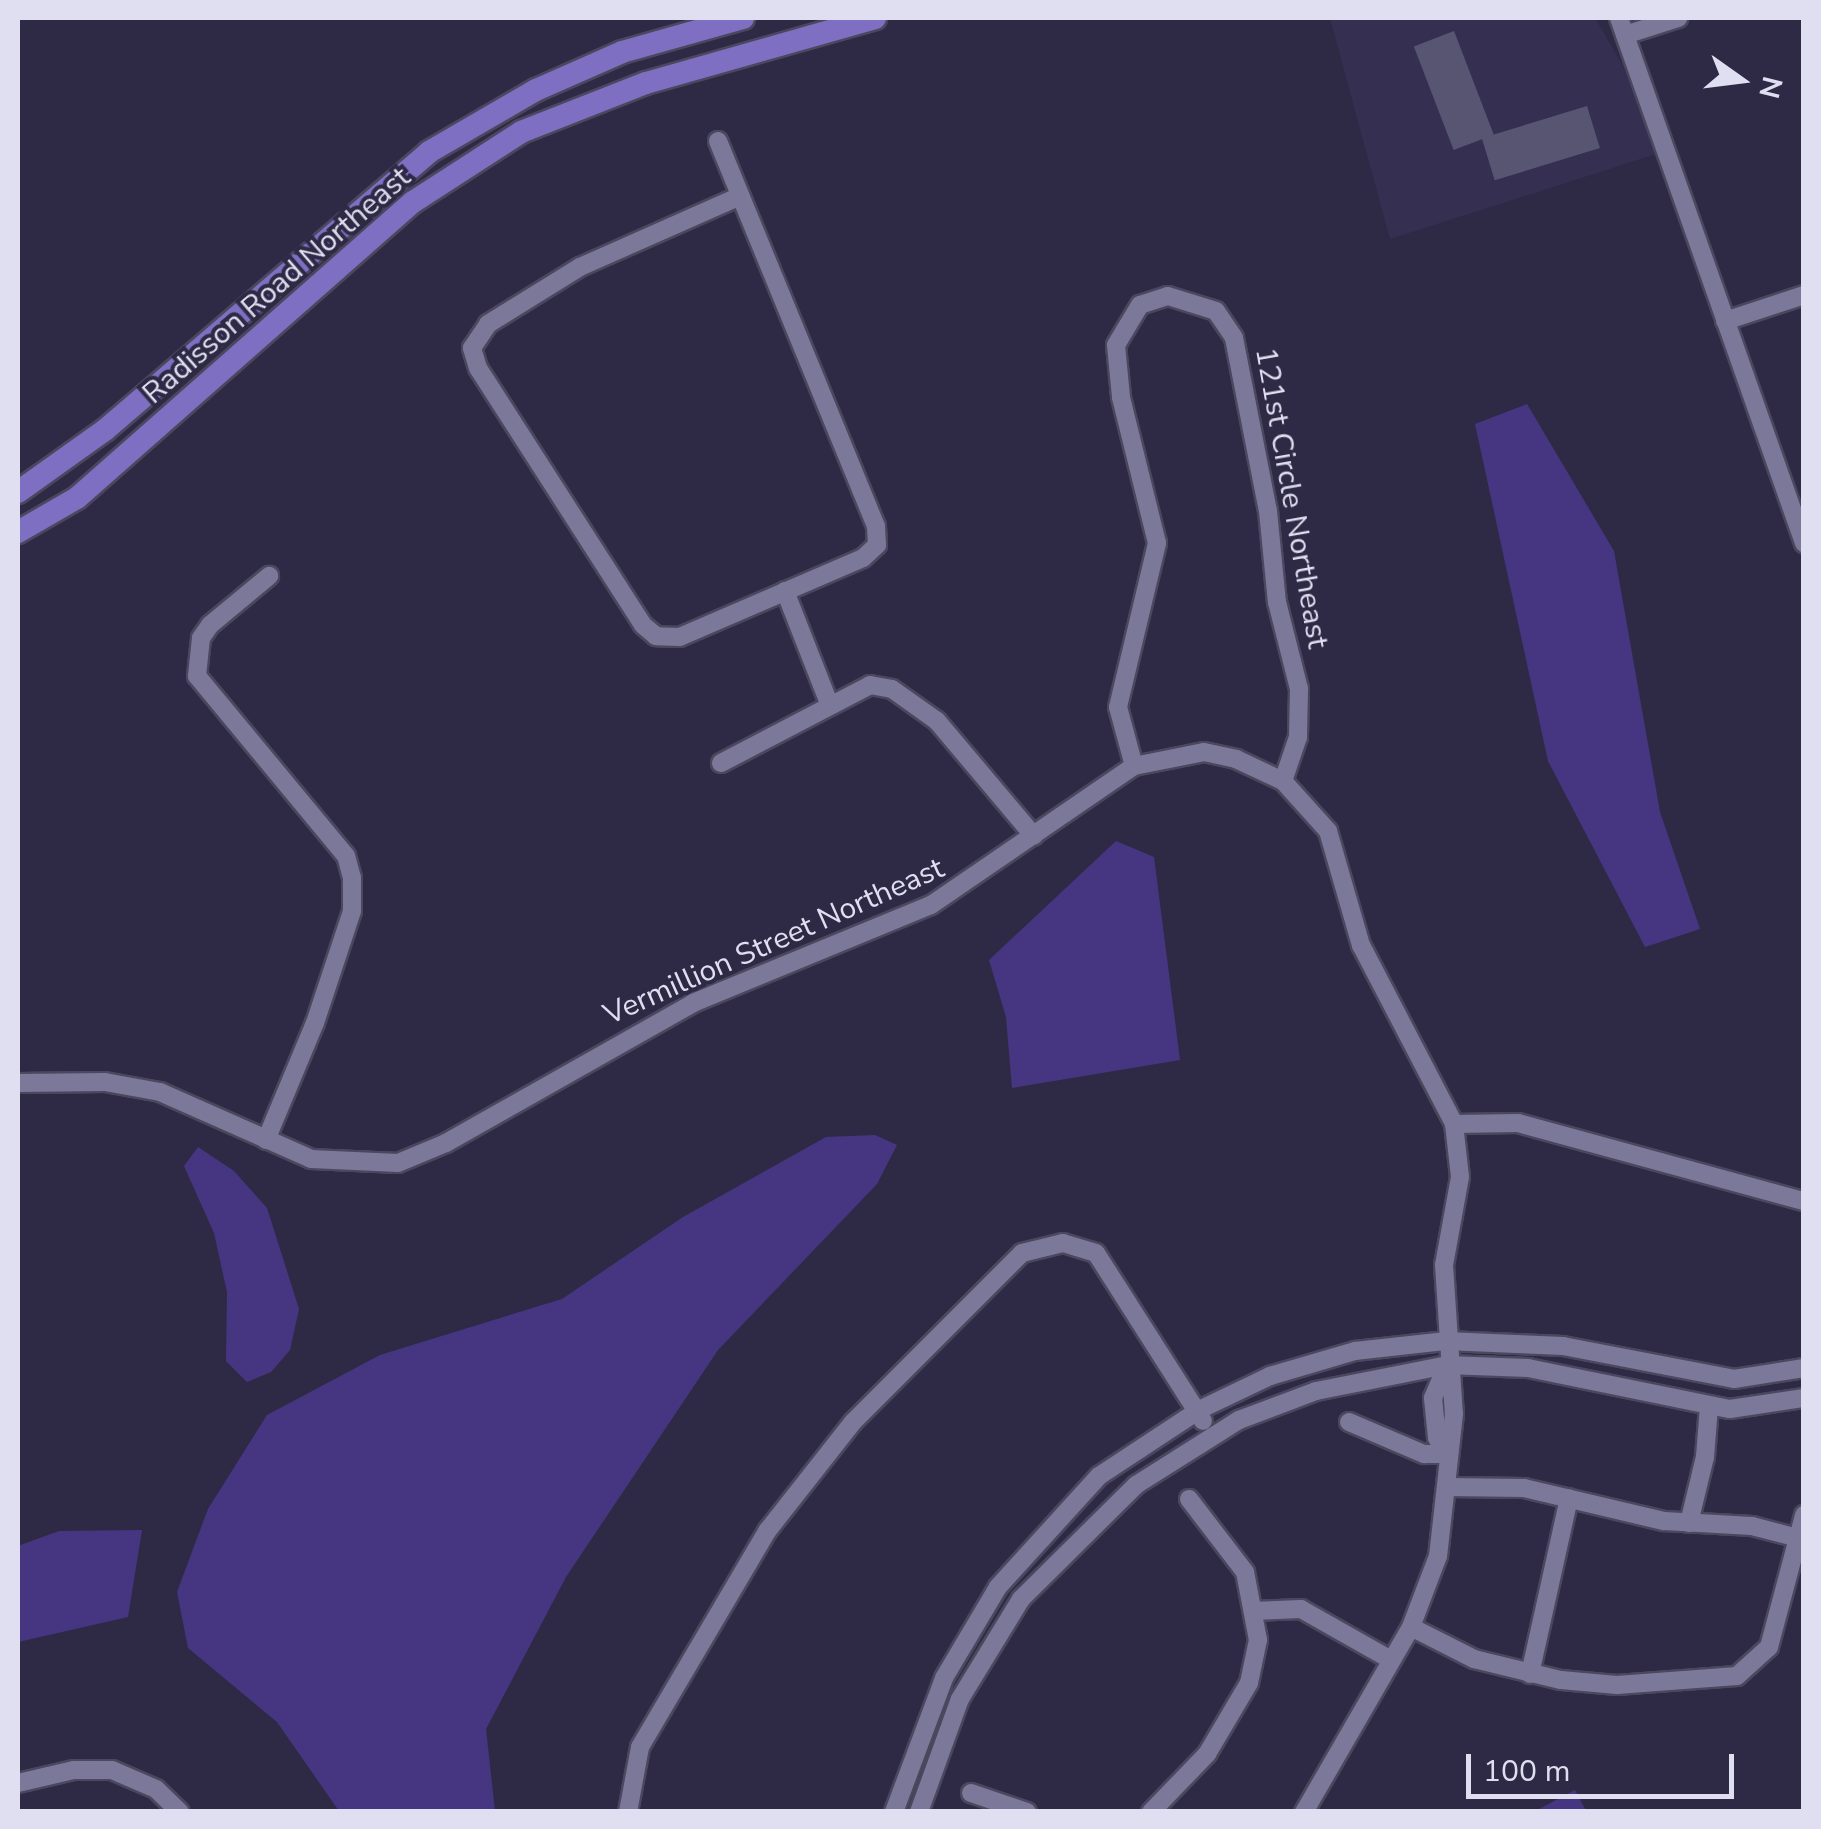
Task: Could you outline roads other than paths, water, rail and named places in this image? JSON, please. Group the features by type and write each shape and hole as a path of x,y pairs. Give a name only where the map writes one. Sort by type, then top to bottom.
{"main road":[{"name":"Radisson Road Northeast","path":"18,492 105,430 429,152 536,90 622,52 743,18"},
{"name":"Radisson Road Northeast","path":"18,532 77,498 413,202 521,132 646,83 876,18"}],"street":[{"path":"1678,18 1622,26 1804,543"},
{"path":"718,141 876,526 877,546 863,558 680,637 656,636 642,625 478,368 472,348 488,324 580,266 740,196"},
{"path":"1726,321 1804,295"},
{"name":"121st Circle Northeast","path":"1134,766 1118,707 1156,542 1121,396 1116,345 1140,305 1168,296 1216,311 1234,338 1268,511 1276,602 1299,689 1298,737 1284,782"},
{"path":"266,1140 316,1023 352,911 352,878 346,856 197,676 201,638 210,625 269,576"},
{"path":"785,592 830,706"},
{"path":"721,763 870,685 892,688 945,729 1034,836"},
{"name":"Vermillion Street Northeast","path":"18,1083 105,1082 160,1092 266,1140 336,1164 398,1163 693,1003 932,905 1134,766 1204,752 1236,758 1284,782 1328,831 1361,945 1454,1124 1459,1191 1444,1265 1447,1364 1433,1398 1436,1438 1448,1454 1448,1487 1438,1556 1411,1627 1304,1812"},
{"path":"1454,1124 1486,1118 1518,1123 1804,1201"},
{"path":"628,1812 640,1747 768,1530 852,1422 1013,1259 1063,1243 1096,1253 1199,1410 1209,1435"},
{"path":"894,1812 944,1678 1008,1574 1099,1476 1199,1410 1270,1376 1356,1351 1446,1341 1563,1346 1734,1379 1804,1368"},
{"path":"920,1812 960,1698 1021,1599 1100,1515 1209,1435 1316,1391 1447,1364 1543,1370 1709,1406 1751,1409 1804,1398"},
{"path":"1688,1523 1705,1457 1709,1406"},
{"path":"1349,1422 1424,1454 1448,1454"},
{"path":"1448,1487 1524,1488 1688,1523 1752,1526 1798,1538"},
{"path":"1530,1674 1568,1498"},
{"path":"1162,1808 1196,1771 1249,1682 1258,1640 1246,1572 1190,1500"},
{"path":"1411,1627 1449,1649 1530,1674 1617,1685 1720,1681 1750,1670 1769,1647 1804,1515"},
{"path":"1252,1611 1302,1609 1391,1660"},
{"path":"18,1782 74,1770 112,1770 156,1789 180,1812"},
{"path":"972,1793 1027,1812"}]}
